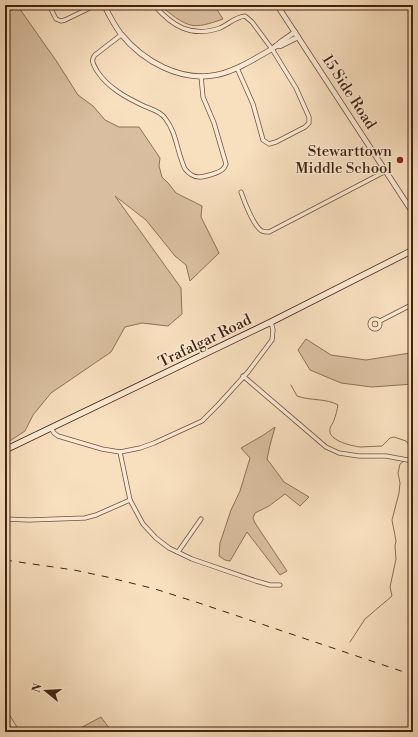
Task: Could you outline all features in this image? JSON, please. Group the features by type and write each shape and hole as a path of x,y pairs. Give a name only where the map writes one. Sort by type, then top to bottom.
{"main road":[{"name":"Trafalgar Road","path":"5,450 208,353 413,250"}],"street":[{"path":"49,5 56,19 61,21 96,5"},
{"path":"104,5 121,34 139,53 160,66 181,73 201,76 216,74 236,68 272,49 282,40 295,32"},
{"path":"154,5 171,22 180,28 190,31 205,32 220,28 240,17 245,16 252,22 272,49 296,88 309,117 309,122 305,127 269,144 264,140 253,104 236,68"},
{"name":"15 Side Road","path":"278,5 413,213"},
{"path":"121,34 95,55 92,60 93,65 102,78 118,92 163,115 167,120 174,136 186,170 189,174 199,177 219,172 224,169 226,164 214,123 203,97 201,76"},
{"path":"276,46 280,46 298,37"},
{"path":"241,192 246,206 258,228 263,232 269,232 386,171"},
{"path":"380,321 413,304"},
{"path":"51,428 58,436 102,449 120,452 147,446 202,421 249,370 272,340 273,330 271,322"},
{"path":"243,376 326,447 338,453 359,456 386,456 413,461"},
{"path":"120,452 130,500 143,524 156,538 169,548 192,559 256,581 270,585 280,585"},
{"path":"5,519 29,520 85,518 130,500"},
{"path":"178,552 201,518"},
{"path":"5,713 17,732"}],"shaded area":[{"path":"5,5 17,5 78,95 93,106 105,120 119,127 139,127 160,158 159,166 162,177 176,193 202,206 201,217 219,253 190,281 186,265 175,256 146,220 115,196 181,288 182,314 168,326 142,323 125,327 111,352 51,393 33,415 25,431 5,444"},
{"path":"162,5 214,5 223,19 204,25 191,25 179,20 163,8"},
{"path":"306,339 331,355 366,360 410,353 413,356 413,384 372,387 341,383 310,370 298,350"},
{"path":"275,427 267,459 284,482 309,497 300,506 285,494 269,506 255,513 253,518 287,571 280,575 247,532 230,561 219,556 220,543 231,510 240,491 250,458 241,448"},
{"path":"101,717 112,732 73,732"}],"waterway":[{"path":"291,385 297,396 307,399 328,401 338,405 330,430 331,435 334,438 347,444 360,447 382,446 390,438 394,437 406,441 413,450"},
{"path":"409,459 413,458"},
{"path":"350,642 365,619 392,596 390,587 396,559 396,541 392,520 399,493 400,483 398,473 400,464 404,461"}],"railway":[{"path":"5,560 74,570 155,589 413,675"}],"place":[{"name":"Stewarttown Middle School","path":"400,160"}]}
